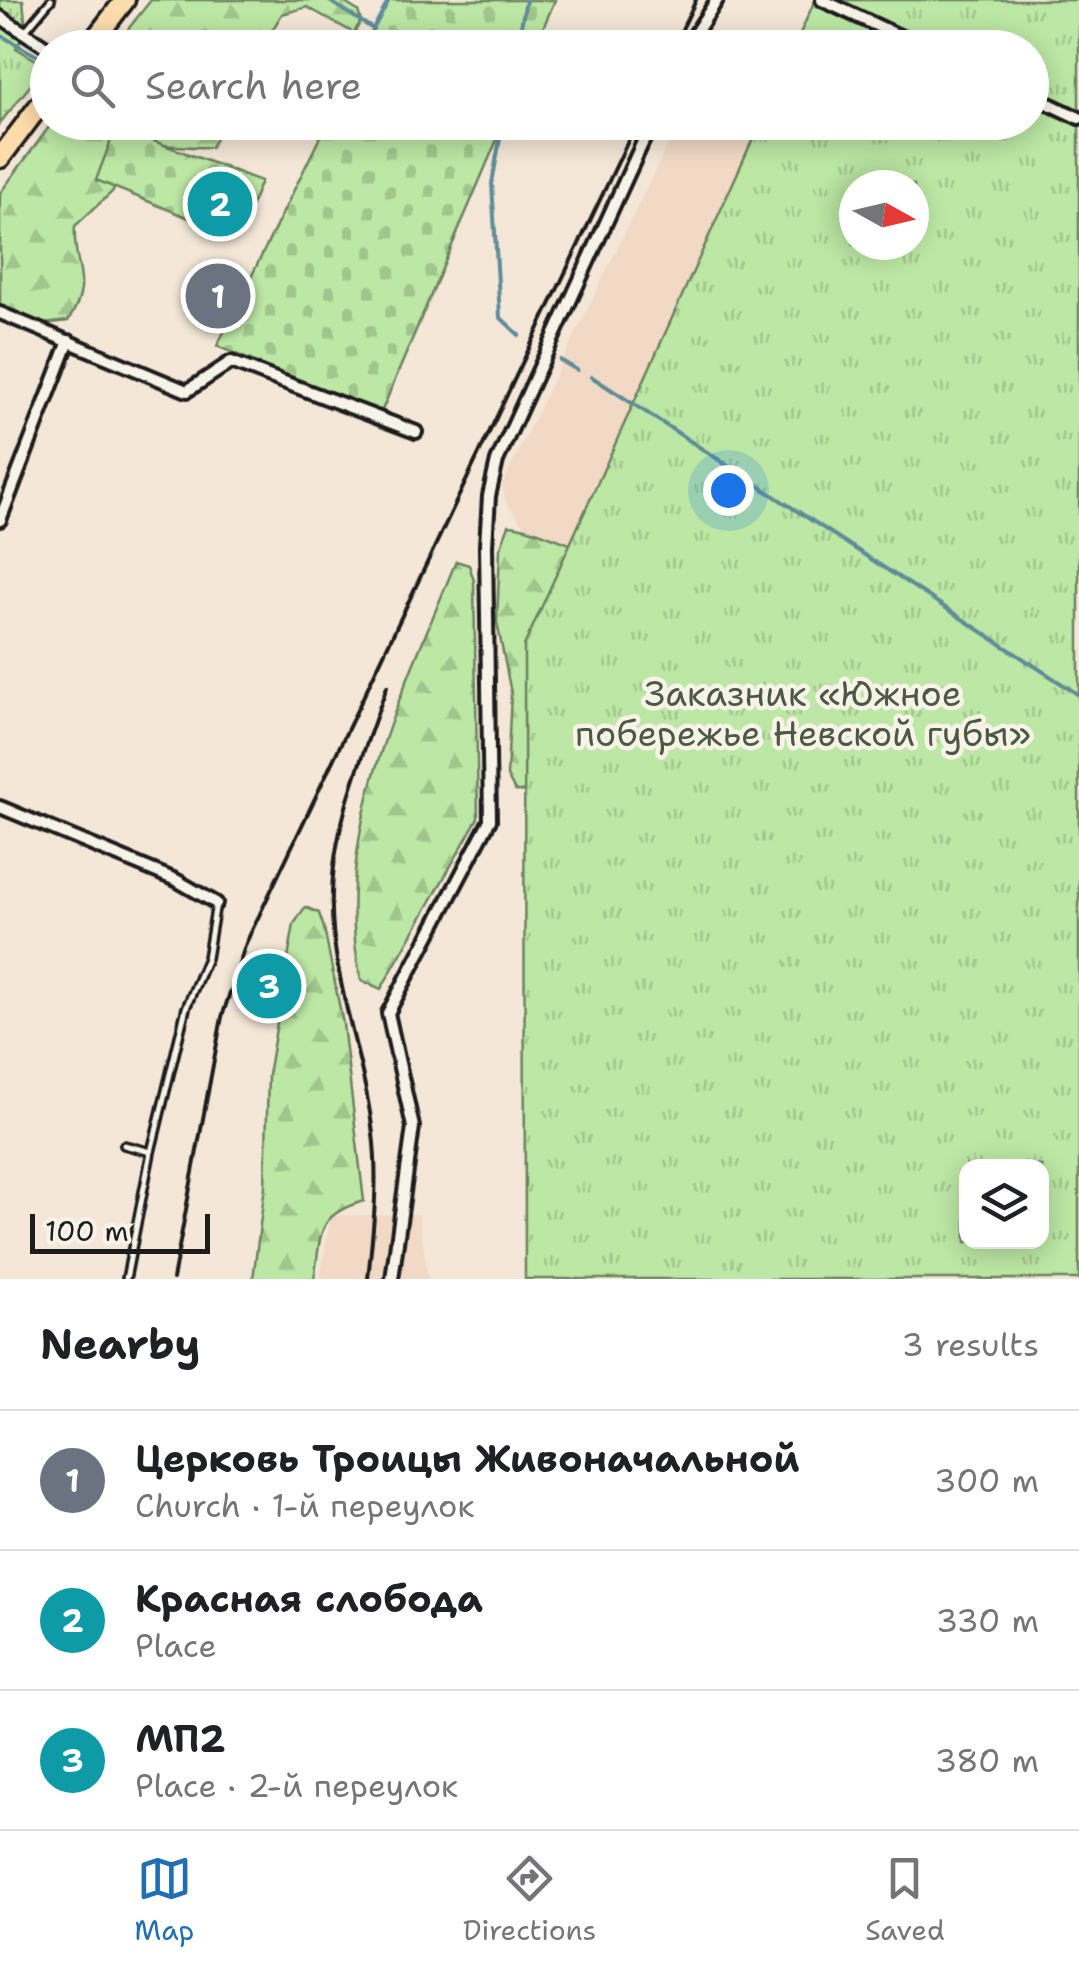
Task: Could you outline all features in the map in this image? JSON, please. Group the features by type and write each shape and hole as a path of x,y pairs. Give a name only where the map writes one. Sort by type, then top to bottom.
{"main road":[{"path":"102,30 125,0"},
{"path":"0,158 30,118"}],"street":[{"path":"698,30 717,0"},
{"path":"822,0 886,30"},
{"path":"0,17 30,33"},
{"path":"1049,104 1079,118"},
{"path":"392,1279 413,1128 388,1013 490,820 485,612 489,496 497,461 644,140"},
{"path":"0,313 187,391 230,362 416,432"},
{"path":"0,520 69,341"},
{"path":"0,808 176,880 216,903"}],"lane":[{"path":"26,30 51,0"},
{"path":"126,1279 151,1152 186,1008 207,958 216,903"},
{"path":"124,1145 151,1152"}],"shaded area":[{"path":"670,140 786,140 600,555 552,541 524,526 506,502 502,485"},
{"path":"419,1214 428,1279 320,1279 331,1216"}],"green space":[{"path":"0,0 23,0 26,30 16,48 30,56 30,86 0,123"},
{"path":"151,0 340,0 358,11 361,21 356,30 349,30 307,7 282,14 272,30 127,30"},
{"path":"388,0 555,0 542,30 373,30"},
{"name":"Заказник «Южное побережье Невской губы»","path":"815,0 1079,0 1079,1279 525,1279 524,646 752,140 1049,140 1049,30 802,30"},
{"path":"39,140 215,140 211,147 137,149 112,192 75,226 81,284 68,321 44,324 0,306 0,193"},
{"path":"111,140 151,140 261,181 238,238 96,180"},
{"path":"319,140 497,140 380,415 217,346"},
{"path":"509,525 600,555 570,794 515,791 507,776 511,693 497,622 500,549"},
{"path":"456,561 469,565 474,581 478,818 381,989 361,980 354,926 355,872 363,819 394,713"},
{"path":"305,907 319,913 324,928 343,1024 364,1201 348,1206 329,1220 320,1238 314,1279 253,1279 265,1186 268,1075 294,924"}],"waterway":[{"path":"328,0 373,29 389,0"},
{"path":"520,30 526,0"},
{"path":"0,35 30,52"},
{"path":"500,140 492,183 500,317 519,335"},
{"path":"560,360 577,370"},
{"path":"592,377 1079,695"}],"railway":[{"path":"682,30 696,0"},
{"path":"173,1279 222,1017 246,943 628,140"},
{"path":"368,1279 375,1152 369,1104 336,954 332,893 344,814 387,686"}],"place":[{"name":"Красная слобода","path":"220,204"},
{"name":"Церковь Троицы Живоначальной","path":"218,296"},
{"name":"МП2","path":"269,986"}]}
